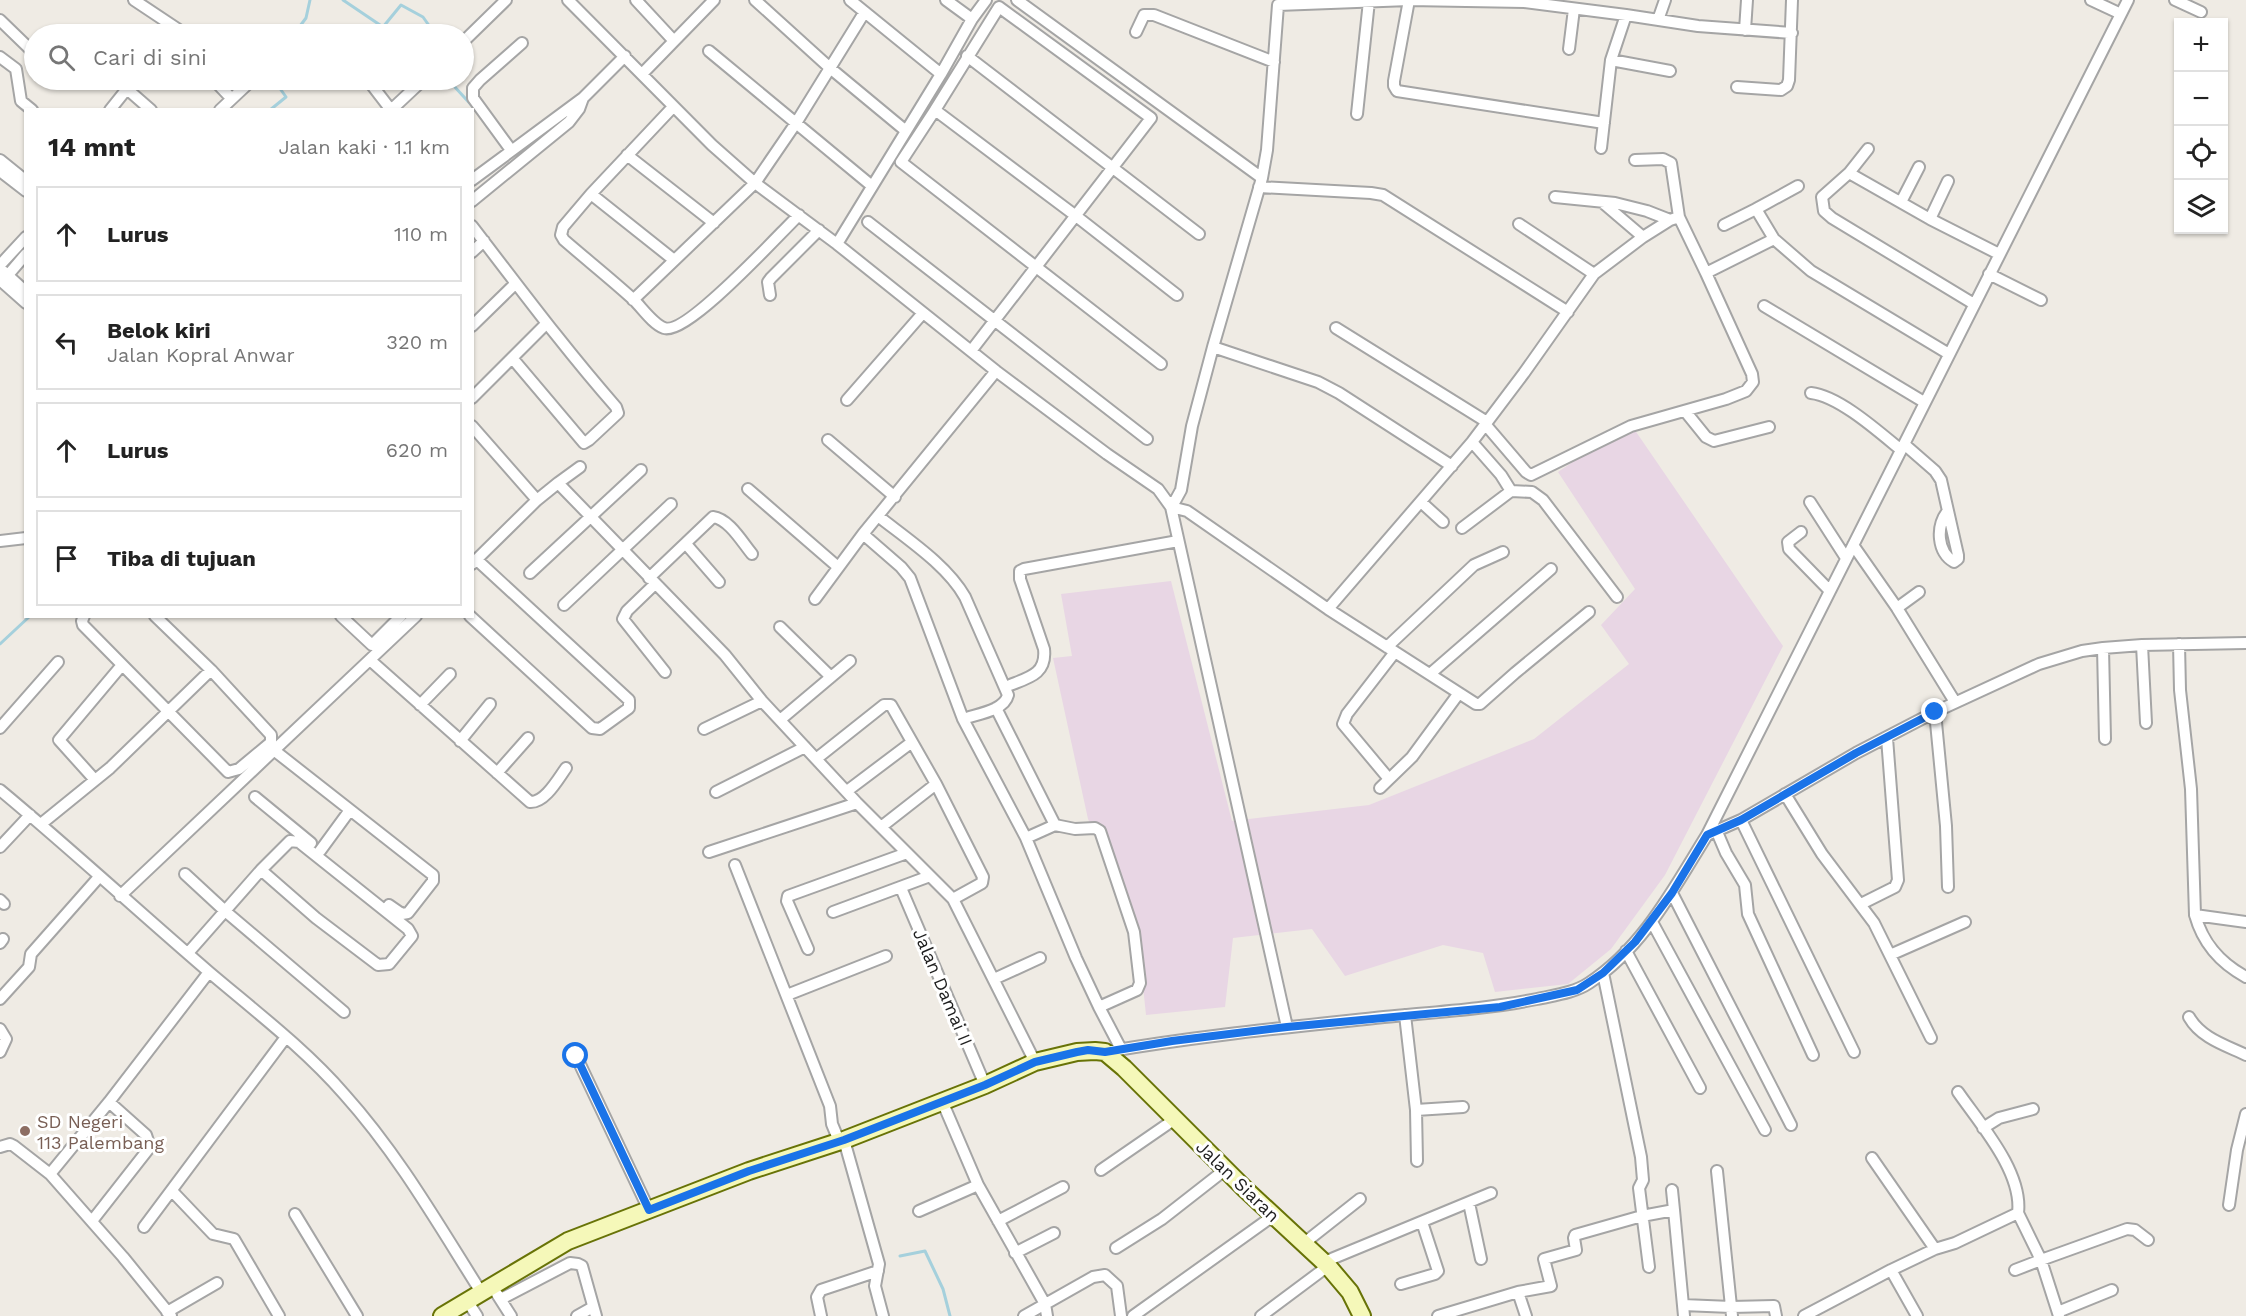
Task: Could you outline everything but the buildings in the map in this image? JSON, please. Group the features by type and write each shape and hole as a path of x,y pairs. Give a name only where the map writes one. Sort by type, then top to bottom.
{"street":[{"path":"134,0 168,23"},
{"path":"474,31 506,0"},
{"path":"636,0 674,41"},
{"path":"642,74 714,0"},
{"path":"754,0 830,68 906,131"},
{"path":"850,0 941,74"},
{"path":"946,0 972,19"},
{"path":"837,244 972,19 986,0"},
{"path":"1017,0 1261,183 1383,195 1568,312"},
{"path":"1409,0 1394,81 1397,91 1604,123"},
{"path":"1658,20 1665,0"},
{"path":"1745,30 1747,0"},
{"path":"1737,87 1781,90 1785,88 1789,80 1792,0"},
{"path":"2091,0 2121,15"},
{"path":"477,1316 485,1295 568,1241 749,1171 841,1141 985,1085 1035,1062 1088,1050 1113,1051 1287,1027 1500,1007 1577,990 1603,973 1652,922 1712,834 1846,558 2128,0"},
{"path":"2175,0 2201,12"},
{"path":"572,1 673,107 755,183 837,244 996,371 1158,489 1169,505 1178,541 1287,1027"},
{"path":"1357,114 1369,1"},
{"path":"1169,505 1175,501 1181,489 1192,426 1261,183 1267,150 1278,2 1525,1 1698,26 1792,33"},
{"path":"971,351 1037,266 1077,216 1151,118 999,7 901,163 1037,266 1161,364"},
{"path":"1569,49 1574,9"},
{"path":"633,300 755,183 796,123 864,13"},
{"path":"1136,32 1144,15 1154,15 1274,62"},
{"path":"1601,148 1611,60 1626,15"},
{"path":"0,20 24,43"},
{"path":"474,87 522,44"},
{"path":"709,51 872,186"},
{"path":"968,56 1200,234"},
{"path":"0,57 16,69 21,101 30,108"},
{"path":"474,178 583,98 625,57"},
{"path":"1611,60 1670,71"},
{"path":"113,108 126,90"},
{"path":"128,90 149,108"},
{"path":"223,90 231,98"},
{"path":"222,108 240,90"},
{"path":"376,90 390,108"},
{"path":"392,108 412,90"},
{"path":"473,90 473,98 525,159"},
{"path":"474,199 569,122 579,109 583,98"},
{"path":"673,107 563,227 562,238 660,326 670,329 679,327 707,306 799,215"},
{"path":"935,110 1077,216 1177,295"},
{"path":"1868,149 1849,173 1822,197 1824,211 1974,304"},
{"path":"627,155 714,223"},
{"path":"1336,328 1486,423 1526,472 1531,475 1631,426 1726,399 1746,391 1753,382 1752,374 1706,273 1674,219 1671,163 1663,159 1635,160"},
{"path":"0,160 24,179"},
{"path":"1901,202 1919,167"},
{"path":"0,171 24,189"},
{"path":"1849,173 1930,219 1999,254"},
{"path":"1930,219 1948,181"},
{"path":"1724,225 1798,186"},
{"path":"591,194 674,260"},
{"path":"1555,197 1616,203 1674,219"},
{"path":"1601,202 1643,237"},
{"path":"1756,208 1774,239 1811,271 1949,354"},
{"path":"1328,609 1472,442 1594,274 1643,237 1674,219"},
{"path":"868,222 1147,439"},
{"path":"1520,224 1594,274"},
{"path":"474,228 546,324 616,407 618,413 584,443 513,359"},
{"path":"770,295 768,282 771,278 819,230"},
{"path":"1706,273 1774,239"},
{"path":"2,274 24,240"},
{"path":"474,250 484,241"},
{"path":"2,274 24,256"},
{"path":"2,274 24,290"},
{"path":"2,274 24,301"},
{"path":"1989,274 2041,300"},
{"path":"474,324 515,284"},
{"path":"1764,306 1924,402"},
{"path":"847,400 923,313"},
{"path":"474,396 546,324"},
{"path":"1213,347 1318,382 1339,393 1452,466"},
{"path":"814,599 863,534 996,371"},
{"path":"1811,393 1823,394 1870,424 1935,471 1941,480 1947,512"},
{"path":"1685,411 1706,437 1714,441 1754,433 1769,427"},
{"path":"474,428 537,500"},
{"path":"828,440 895,497"},
{"path":"1472,442 1501,475 1511,492"},
{"path":"472,618 592,729 600,729 629,708 629,700 475,562 537,500 580,467"},
{"path":"530,573 641,471"},
{"path":"558,483 725,655 762,701 847,790 856,803 953,899 1035,1062"},
{"path":"748,489 838,567"},
{"path":"1462,528 1511,492 1532,492 1543,500 1617,597"},
{"path":"1421,502 1443,522"},
{"path":"1810,502 1846,558"},
{"path":"564,605 671,504"},
{"path":"1169,505 1187,511 1328,609 1476,704 1480,704 1589,612"},
{"path":"878,516 923,551 958,585 1008,694 1007,699 996,708 963,719"},
{"path":"665,672 623,619 627,611 652,581 713,517 727,525 752,554"},
{"path":"1801,532 1788,542 1789,549 1830,591"},
{"path":"863,534 901,567 910,578 963,719 1026,838 1099,1007 1113,1051"},
{"path":"0,541 24,538"},
{"path":"1005,687 1035,675 1041,670 1045,660 1044,649 1020,579 1020,571 1178,541"},
{"path":"686,544 718,582"},
{"path":"1853,545 1897,608 1955,702"},
{"path":"1389,779 1343,724 1347,714 1391,650 1474,565 1503,552"},
{"path":"1430,674 1551,569"},
{"path":"1897,608 1919,592"},
{"path":"83,618 82,625 170,711 228,772 239,769 271,742 271,735 211,670 157,618"},
{"path":"343,618 372,645 399,618"},
{"path":"120,896 414,618"},
{"path":"780,627 831,677"},
{"path":"1712,834 1741,820 1856,753 1955,702 2039,664 2082,651 2103,648 2246,643"},
{"path":"2179,644 2180,690 2191,789 2195,915 2200,932 2214,953 2232,969 2246,977"},
{"path":"2142,645 2146,723"},
{"path":"2103,648 2104,738"},
{"path":"369,660 530,802 542,799 566,768"},
{"path":"780,720 850,661"},
{"path":"0,729 58,662"},
{"path":"95,780 60,740 122,665"},
{"path":"41,824 95,780 211,670"},
{"path":"420,705 450,674"},
{"path":"1380,788 1412,757 1459,693"},
{"path":"704,729 762,701"},
{"path":"460,741 490,704"},
{"path":"816,759 886,704 891,705 936,784 983,880 953,899"},
{"path":"996,708 1055,825"},
{"path":"1935,712 1946,826 1948,887"},
{"path":"497,773 528,738"},
{"path":"1861,904 1895,887 1898,880 1887,738"},
{"path":"847,790 912,742"},
{"path":"716,792 805,747"},
{"path":"255,797 402,914 408,913 433,881 433,875 275,751"},
{"path":"881,827 936,784"},
{"path":"0,790 285,1037 344,1093 399,1162 485,1295 511,1316"},
{"path":"1785,794 1822,854 1874,923 1931,1038"},
{"path":"709,852 856,803"},
{"path":"321,851 350,810"},
{"path":"0,847 30,815"},
{"path":"1741,820 1854,1052"},
{"path":"1026,838 1055,825 1075,829 1095,828 1100,831 1134,932 1139,987 1099,1007"},
{"path":"1712,834 1745,885 1748,914 1814,1055"},
{"path":"188,953 261,870 290,841 299,842 408,929 412,936 388,964 378,965 316,918 261,870"},
{"path":"808,950 787,901 788,896 907,853"},
{"path":"735,865 830,1106 832,1124 841,1141 879,1264 875,1286 883,1316"},
{"path":"185,874 344,1012"},
{"path":"833,912 930,876"},
{"path":"0,999 29,967 31,954 99,877"},
{"name":"Jalan Damai II","path":"901,888 985,1085"},
{"path":"1672,893 1791,1125"},
{"path":"2195,915 2246,922"},
{"path":"1652,922 1765,1130"},
{"path":"1890,955 1965,922"},
{"path":"1626,951 1700,1088"},
{"path":"787,995 886,956"},
{"path":"994,979 1040,958"},
{"path":"50,1174 109,1102 209,972"},
{"path":"1603,973 1641,1157 1643,1180 1639,1188 1649,1267"},
{"path":"1405,1015 1416,1110 1417,1161"},
{"path":"2189,1017 2195,1028 2206,1036 2246,1056"},
{"path":"0,1029 6,1039 0,1052"},
{"path":"144,1227 285,1037"},
{"name":"Jalan Siaran","path":"1113,1051 1175,1119 1273,1216 1326,1264 1350,1292 1362,1316"},
{"path":"576,1056 649,1210"},
{"path":"1958,1092 1993,1141 2018,1191 2018,1213 2041,1260 2059,1314 2112,1290"},
{"path":"942,1101 978,1185 1046,1310"},
{"path":"92,1221 150,1147 146,1135 109,1102"},
{"path":"1416,1110 1463,1107"},
{"path":"1983,1128 1999,1118 2033,1109"},
{"path":"2229,1205 2237,1150 2246,1114"},
{"path":"1101,1170 1175,1119"},
{"path":"0,1147 14,1146 50,1174 169,1314 218,1283"},
{"path":"1872,1158 1935,1249"},
{"path":"1116,1248 1162,1219 1226,1169"},
{"path":"1717,1171 1732,1312"},
{"path":"919,1211 978,1185"},
{"path":"998,1221 1063,1187"},
{"path":"1672,1190 1684,1310 1732,1312 1774,1306 1776,1316"},
{"path":"172,1191 213,1233 234,1239 279,1316"},
{"path":"1261,1316 1326,1264 1491,1193"},
{"path":"1303,1244 1360,1199"},
{"path":"1468,1203 1481,1259"},
{"path":"1438,1316 1518,1292 1551,1287 1544,1259 1575,1250 1575,1235 1642,1216 1674,1210"},
{"path":"1804,1316 1891,1270 2018,1213"},
{"path":"295,1214 357,1316"},
{"path":"1133,1316 1273,1216"},
{"path":"1401,1284 1435,1274 1438,1271 1422,1221"},
{"path":"2015,1270 2127,1229 2135,1230 2148,1240"},
{"path":"1015,1253 1054,1233"},
{"path":"442,1316 485,1295 570,1263 582,1266 595,1311 577,1316"},
{"path":"1891,1270 1917,1316"},
{"path":"821,1316 817,1297 821,1290 878,1271"},
{"path":"1024,1316 1046,1310 1093,1277 1105,1275 1117,1286 1121,1316"},
{"path":"1518,1292 1526,1316"}],"shaded area":[{"path":"1630,423 1783,646 1665,875 1611,949 1568,984 1495,992 1483,953 1443,945 1345,976 1312,929 1233,938 1225,1007 1146,1015 1137,928 1088,819 1053,658 1072,656 1061,594 1171,581 1232,821 1369,805 1534,739 1629,664 1601,625 1635,589 1558,472"}],"waterway":[{"path":"302,24 306,18 310,0"},
{"path":"343,0 379,24"},
{"path":"385,24 401,5 423,17 428,24"},
{"path":"272,108 286,97 281,90"},
{"path":"458,90 475,109"},
{"path":"0,644 28,618"},
{"path":"900,1256 925,1251 943,1289 950,1316"}],"place":[{"name":"SD Negeri 113 Palembang","path":"25,1131"}],"route":[{"path":"576,1056 649,1210 749,1171 844,1140 985,1085 1035,1062 1077,1052 1088,1050 1105,1052 1287,1027 1500,1007 1566,993 1577,990 1603,973 1635,942 1672,893 1707,835 1741,820 1856,753 1935,712"}]}
